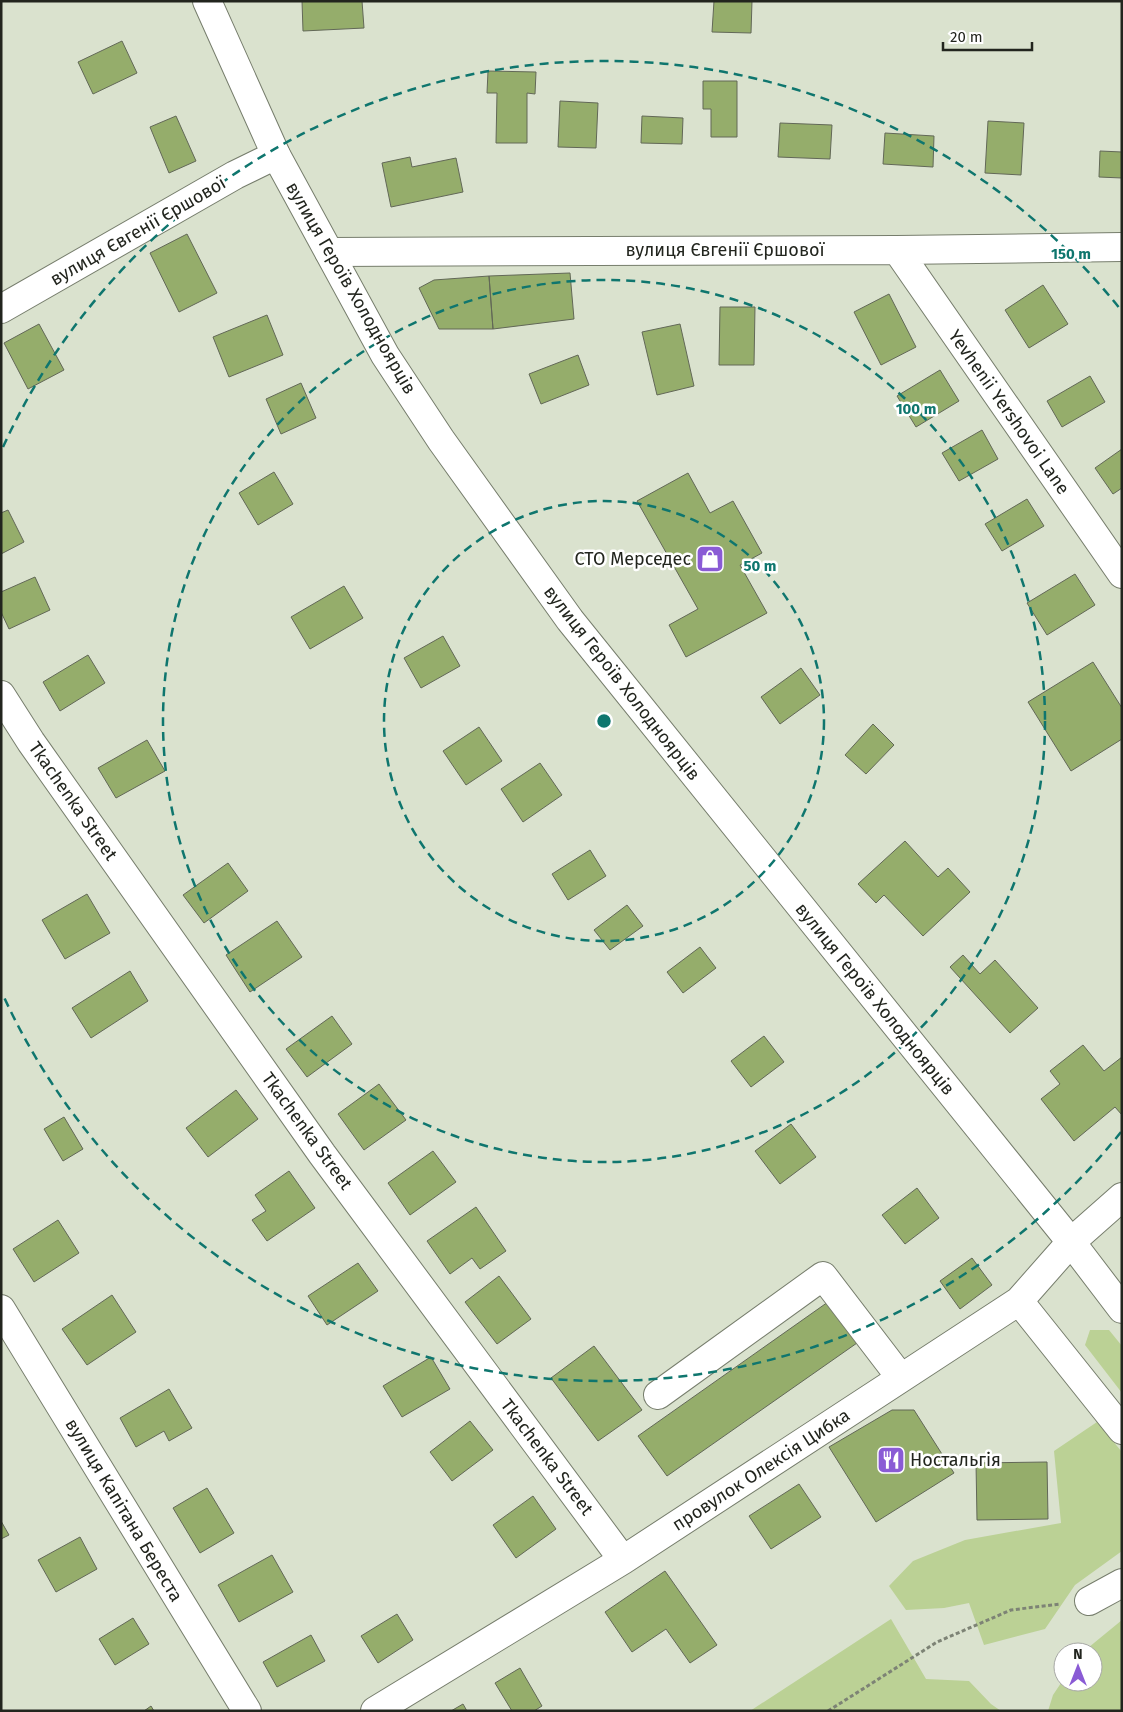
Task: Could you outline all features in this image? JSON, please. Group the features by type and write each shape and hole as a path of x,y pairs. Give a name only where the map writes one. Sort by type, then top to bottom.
{"street":[{"name":"вулиця Героїв Холодноярців","path":"207,1 276,155 385,355 440,440 570,620 1122,1308"},
{"name":"вулиця Євгенії Єршової","path":"1,309 235,175 276,155"},
{"name":"вулиця Євгенії Єршової","path":"329,252 897,250 1122,247"},
{"name":"Yevhenii Yershovoi Lane","path":"897,250 1122,574"},
{"name":"Tkachenka Street","path":"1,695 36,750 322,1154 624,1560"},
{"name":"провулок Олексія Цибка","path":"375,1711 624,1560 1020,1301 1070,1242 1122,1197"},
{"path":"658,1395 823,1276 901,1378"},
{"path":"1020,1301 1122,1430"},
{"name":"вулиця Капітана Береста","path":"1,1309 246,1711"},
{"path":"1089,1601 1122,1583"}],"path":[{"path":"828,1711 937,1642 1011,1610 1089,1601"}],"green space":[{"path":"1090,1330 1109,1330 1122,1346 1122,1393 1085,1345"},
{"path":"1097,1422 1122,1452 1122,1551 1075,1585 1045,1629 984,1645 969,1603 944,1608 906,1610 889,1586 913,1561 965,1540 1061,1523 1054,1451"},
{"path":"891,1619 926,1679 969,1681 991,1704 1001,1711 750,1711"},
{"path":"1122,1620 1122,1711 1048,1711 1055,1692 1103,1692 1103,1642 1095,1642"}],"building":[{"path":"302,1 362,1 364,28 303,31"},
{"path":"714,1 752,1 751,33 712,32"},
{"path":"122,41 137,73 93,94 78,62"},
{"path":"488,71 536,72 535,94 527,93 527,143 496,143 497,93 487,93"},
{"path":"703,81 737,81 737,137 711,137 711,109 703,109"},
{"path":"560,101 598,103 596,148 558,147"},
{"path":"176,116 196,161 169,173 150,127"},
{"path":"642,116 683,118 682,144 641,143"},
{"path":"988,121 1024,123 1021,175 985,173"},
{"path":"780,123 832,125 830,159 778,157"},
{"path":"885,133 934,136 933,167 883,164"},
{"path":"1100,151 1122,152 1122,178 1099,177"},
{"path":"410,157 412,167 456,158 463,192 391,207 382,163"},
{"path":"187,234 217,293 179,312 150,253"},
{"path":"570,273 574,319 493,329 489,276"},
{"path":"489,276 493,329 439,329 419,288 434,280"},
{"path":"1043,285 1068,324 1029,348 1005,310"},
{"path":"889,294 916,347 881,365 854,312"},
{"path":"720,307 755,307 754,365 719,365"},
{"path":"267,315 283,355 229,377 213,337"},
{"path":"39,324 64,370 28,389 4,343"},
{"path":"680,324 694,386 657,395 642,332"},
{"path":"578,355 589,385 541,404 529,374"},
{"path":"940,370 959,401 916,427 897,396"},
{"path":"1090,376 1105,402 1062,427 1047,401"},
{"path":"301,383 316,418 281,434 266,399"},
{"path":"982,430 998,459 959,481 942,453"},
{"path":"1122,449 1122,488 1113,494 1095,468"},
{"path":"274,472 293,504 258,525 239,493"},
{"name":"СТО Мерседес","path":"688,473 710,513 733,501 762,553 740,565 767,613 686,657 669,625 698,609 637,501"},
{"path":"1027,499 1044,526 1002,551 985,524"},
{"path":"8,510 24,542 1,554 1,513"},
{"path":"1075,574 1095,605 1047,635 1027,603"},
{"path":"35,577 50,610 9,629 1,612 1,592"},
{"path":"344,586 363,618 310,649 291,617"},
{"path":"443,636 460,666 421,688 404,658"},
{"path":"88,655 105,683 60,711 43,682"},
{"path":"1093,662 1122,708 1122,739 1071,771 1028,702"},
{"path":"801,668 820,695 780,724 761,697"},
{"path":"873,724 894,745 866,774 845,755"},
{"path":"479,727 502,761 466,785 443,751"},
{"path":"147,740 165,771 116,798 98,768"},
{"path":"540,763 562,795 523,822 501,789"},
{"path":"905,841 938,877 948,868 970,892 923,936 884,895 876,903 858,884"},
{"path":"590,850 606,876 568,900 552,874"},
{"path":"228,863 248,891 204,923 183,895"},
{"path":"87,894 110,933 65,959 42,920"},
{"path":"627,905 643,926 610,950 594,930"},
{"path":"277,921 302,957 250,992 226,955"},
{"path":"700,947 716,968 683,993 667,972"},
{"path":"963,955 980,974 995,960 1038,1008 1010,1033 950,967"},
{"path":"130,971 148,1001 91,1038 72,1008"},
{"path":"332,1016 352,1044 307,1077 286,1049"},
{"path":"764,1036 784,1062 751,1087 731,1061"},
{"path":"1083,1045 1104,1071 1122,1057 1122,1115 1115,1107 1074,1141 1041,1099 1060,1084 1050,1071"},
{"path":"379,1084 406,1120 364,1150 338,1114"},
{"path":"236,1090 258,1119 208,1157 186,1128"},
{"path":"64,1117 83,1149 63,1161 44,1129"},
{"path":"791,1124 816,1157 780,1184 755,1151"},
{"path":"433,1151 456,1182 410,1215 388,1183"},
{"path":"289,1171 315,1208 267,1241 252,1220 266,1211 255,1195"},
{"path":"917,1188 939,1218 905,1244 882,1215"},
{"path":"476,1207 506,1251 480,1269 472,1258 450,1274 427,1241"},
{"path":"58,1220 79,1253 34,1282 13,1249"},
{"path":"972,1258 992,1285 960,1309 940,1281"},
{"path":"358,1263 378,1291 327,1325 308,1296"},
{"path":"499,1276 531,1319 497,1344 465,1302"},
{"path":"112,1295 136,1332 87,1365 62,1329"},
{"path":"828,1302 857,1343 667,1476 638,1436"},
{"path":"594,1346 642,1410 598,1441 551,1378"},
{"path":"431,1357 450,1389 402,1417 383,1386"},
{"path":"169,1389 192,1428 169,1441 164,1431 136,1447 120,1418"},
{"name":"Ностальгія","path":"892,1410 914,1410 954,1473 876,1522 829,1447"},
{"path":"470,1421 493,1450 452,1481 430,1452"},
{"path":"1047,1462 1048,1519 977,1520 976,1463"},
{"path":"799,1484 821,1517 771,1549 749,1516"},
{"path":"207,1488 234,1533 200,1553 173,1508"},
{"path":"533,1496 556,1529 516,1558 493,1525"},
{"path":"1,1521 9,1535 1,1539"},
{"path":"80,1537 97,1569 56,1592 38,1560"},
{"path":"272,1555 293,1592 239,1622 218,1585"},
{"path":"665,1571 717,1645 690,1663 666,1629 632,1652 605,1612"},
{"path":"397,1614 413,1640 378,1663 361,1636"},
{"path":"133,1618 149,1644 115,1665 99,1639"},
{"path":"311,1635 325,1661 277,1687 263,1662"},
{"path":"520,1668 542,1706 534,1711 512,1711 495,1683"},
{"path":"463,1704 467,1711 451,1711"},
{"path":"151,1706 154,1711 144,1711"}],"place":[{"name":"СТО Мерседес","path":"710,559"},
{"name":"Ностальгія","path":"891,1460"}]}
